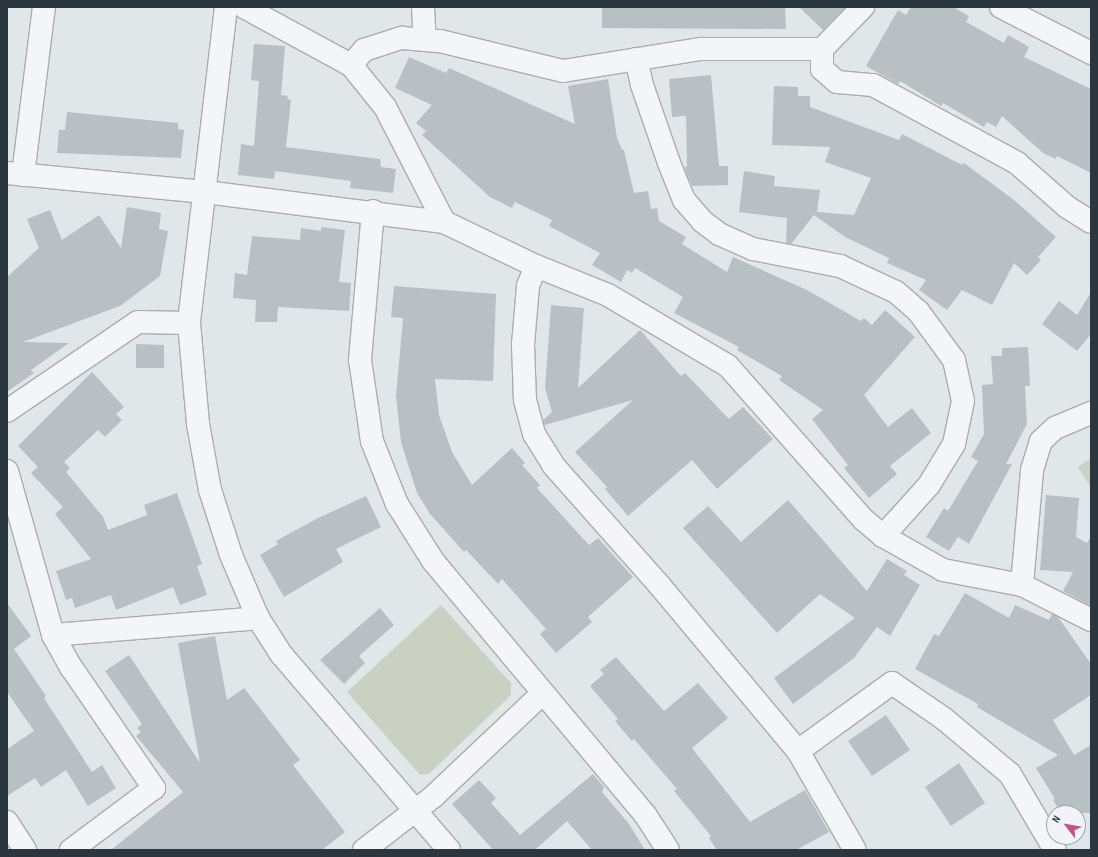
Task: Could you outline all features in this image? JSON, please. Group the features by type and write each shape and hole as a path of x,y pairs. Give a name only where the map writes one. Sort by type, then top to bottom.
{"street":[{"path":"44,7 15,174 205,192 373,211 444,222 536,266 608,295 728,366 864,520 883,536 943,570 1022,585 1091,620"},
{"path":"226,7 189,323 198,424 210,490 231,555 258,618 281,654 449,850"},
{"path":"244,7 351,65 385,107 444,222"},
{"path":"423,7 425,40"},
{"path":"863,7 822,49 822,69 836,82 873,85 1017,163 1067,207 1091,222"},
{"path":"1001,7 1091,53"},
{"path":"351,65 364,50 402,38 440,41 562,71 701,49 822,49"},
{"path":"636,59 642,85 669,163 684,200 702,221 719,234 753,249 840,266 896,292 918,311 954,360 963,401 954,444 929,485 883,536"},
{"path":"373,211 360,360 372,441 397,504 433,561 646,816 668,850"},
{"path":"536,266 528,286 522,344 525,400 534,434 553,465 660,586 798,750 855,850"},
{"path":"7,411 138,322 189,323"},
{"path":"1022,585 1032,470 1041,441 1055,428 1091,413"},
{"path":"7,471 53,635 71,667 154,788 71,850"},
{"path":"53,635 258,618"},
{"path":"798,750 892,683 943,718 1010,774 1055,850"},
{"path":"364,850 416,812 543,693"},
{"path":"7,822 25,850"}],"shaded area":[{"path":"1091,458 1091,488 1078,467"},
{"path":"441,605 511,683 511,695 429,774 420,775 347,692"}],"building":[{"path":"602,7 785,7 786,29 602,28"},
{"path":"799,7 846,7 823,30"},
{"path":"911,7 953,7 969,16 966,22 1004,43 1008,35 1029,47 1024,57 1091,89 1091,173 1057,156 1056,159 1043,153 1002,116 996,127 987,122 984,127 943,103 941,106 900,81 898,84 866,66 898,10 906,15"},
{"path":"254,44 285,46 281,95 288,96 287,99 291,100 286,147 380,159 381,167 396,169 393,193 350,188 351,181 275,171 274,179 238,175 241,144 254,146 259,81 251,80"},
{"path":"409,57 446,73 449,68 575,124 568,86 608,79 617,138 622,150 624,150 634,193 648,191 651,209 657,208 659,221 686,237 682,244 727,272 733,257 807,290 861,321 864,318 872,325 885,310 915,337 864,395 888,427 912,408 931,433 890,466 897,474 869,498 844,468 848,465 812,419 823,410 779,380 782,376 737,350 739,347 674,313 683,297 635,268 632,273 627,270 621,282 592,265 600,253 549,226 552,220 515,202 512,208 490,197 422,135 426,131 416,123 432,105 395,88"},
{"path":"711,75 719,166 728,166 728,185 692,186 684,167 687,167 686,116 672,117 669,79"},
{"path":"774,86 798,87 798,96 810,96 810,107 899,140 902,134 962,165 964,163 1014,200 1056,237 1038,257 1041,260 1027,275 1014,263 992,305 962,290 947,310 919,290 926,280 887,263 889,258 845,237 814,215 791,244 786,243 787,218 739,212 744,171 775,176 774,186 820,190 817,212 854,215 871,178 825,162 830,147 772,145"},
{"path":"67,112 178,123 178,129 184,130 181,158 57,153 59,130 65,130"},
{"path":"127,207 161,213 159,229 168,231 160,276 120,306 23,342 69,343 31,370 34,373 7,392 7,277 39,248 27,219 50,210 62,240 99,215 121,248"},
{"path":"321,227 345,230 339,282 351,283 349,311 278,307 277,322 255,322 256,300 233,298 235,273 247,275 252,236 300,240 301,228 321,231"},
{"path":"394,286 496,294 493,381 435,379 439,415 452,452 472,485 512,448 525,463 522,465 540,485 537,488 589,545 598,538 633,577 588,617 592,622 556,653 540,634 546,629 502,579 498,584 466,550 464,552 430,514 417,493 401,442 396,396 403,318 391,317"},
{"path":"1091,292 1091,334 1077,351 1042,324 1059,301 1077,315"},
{"path":"551,305 584,308 578,388 640,330 681,376 685,373 729,419 743,407 773,439 717,489 692,460 628,516 605,489 607,487 575,452 633,400 545,425 543,420 552,412 545,388"},
{"path":"136,344 164,345 164,368 136,368"},
{"path":"1028,347 1030,386 1025,386 1027,424 1006,464 1012,464 969,544 958,537 949,551 926,537 944,508 948,511 978,461 971,457 984,434 982,385 993,384 991,356 1002,356 1002,348"},
{"path":"92,372 124,407 116,414 122,420 105,437 98,430 64,462 70,468 66,472 103,517 108,530 147,515 144,505 177,493 202,564 197,566 207,595 180,605 173,587 116,610 111,595 75,608 72,598 66,600 56,571 91,559 55,514 63,507 31,473 38,467 18,446"},
{"path":"1046,495 1079,498 1076,537 1087,543 1091,536 1091,606 1063,591 1073,572 1040,570"},
{"path":"366,496 381,527 336,549 343,562 284,597 260,555 278,544 276,541 318,518"},
{"path":"788,500 867,591 887,559 907,571 904,575 920,585 890,636 877,627 854,658 793,704 774,678 855,618 820,594 777,633 683,528 708,506 741,542"},
{"path":"965,593 1009,618 1015,605 1049,620 1052,614 1058,617 1091,664 1091,695 1053,720 1074,755 1091,745 1091,813 1086,813 1086,805 1056,805 1053,800 1055,799 1036,768 1058,755 977,707 978,704 915,669 934,634 939,636"},
{"path":"7,603 31,636 14,649 46,696 44,698 92,772 102,765 116,788 88,806 66,770 41,787 35,778 7,796 7,749 34,731 7,692"},
{"path":"380,608 394,625 359,656 365,663 344,684 320,660"},
{"path":"215,636 227,700 244,688 300,760 293,765 345,832 322,850 111,850 183,792 136,736 141,732 137,728 142,724 105,671 129,655 200,763 178,643"},
{"path":"616,657 664,711 698,683 728,718 692,748 750,822 805,790 829,832 796,850 717,850 709,838 711,836 674,791 677,789 634,739 632,741 615,721 618,719 590,686 604,674 600,670"},
{"path":"886,715 910,750 872,776 848,741"},
{"path":"959,763 985,803 951,826 925,787"},
{"path":"593,774 604,787 602,792 629,824 645,850 592,850 567,821 535,850 493,850 452,804 479,780 496,798 491,803 520,835"}]}
